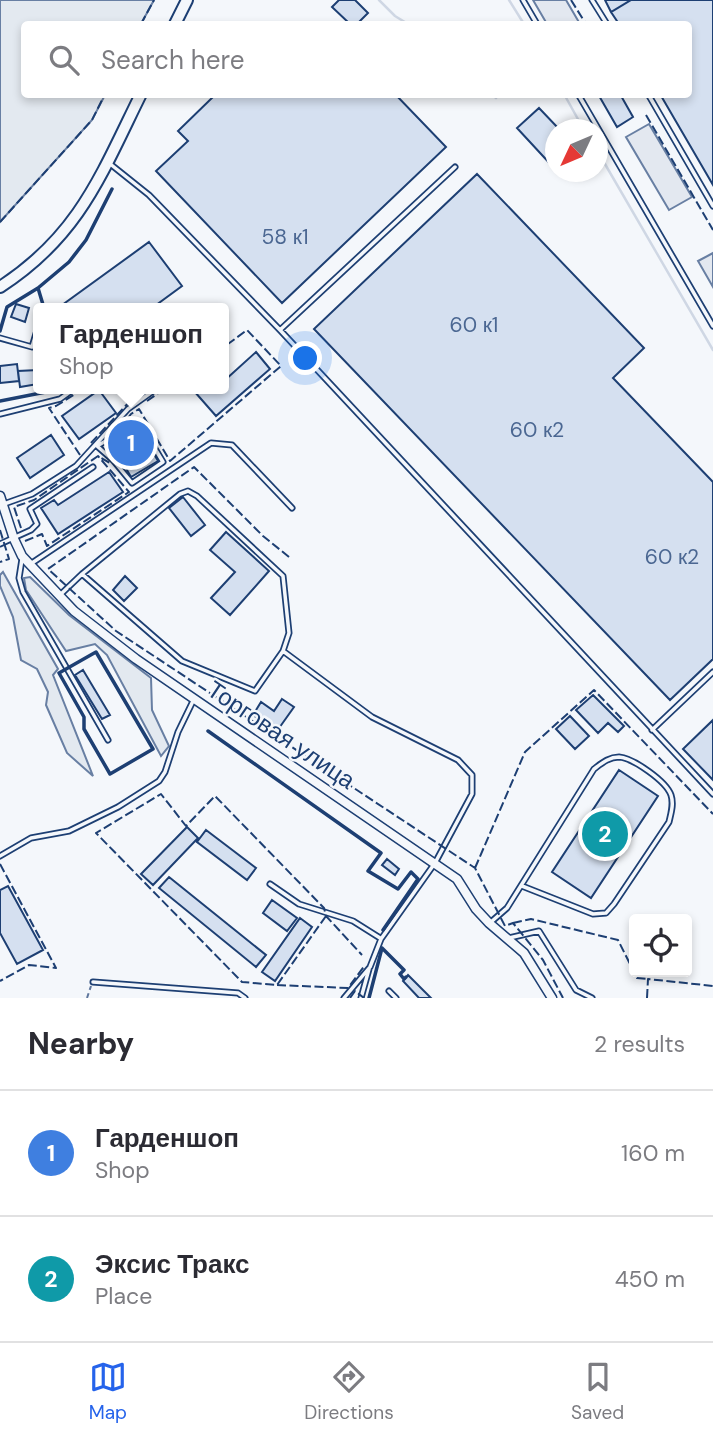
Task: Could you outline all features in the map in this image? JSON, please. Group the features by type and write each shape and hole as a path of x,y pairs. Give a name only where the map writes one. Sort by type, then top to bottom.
{"main road":[{"path":"176,21 187,0"},
{"path":"0,287 58,240 88,199 139,98"}],"street":[{"name":"Торговая улица","path":"1,500 22,556 74,611 125,651 457,878 489,923 524,953 552,998"}],"lane":[{"path":"523,0 535,21"},
{"path":"592,0 605,21"},
{"path":"580,98 713,326"},
{"path":"650,98 713,206"},
{"path":"107,162 149,195 280,330 713,794"},
{"path":"280,330 455,167"},
{"path":"0,338 32,346 33,343"},
{"path":"0,414 60,399 67,394"},
{"path":"1,500 32,494 76,466 128,409 149,394"},
{"path":"139,422 163,461 132,483 97,446 139,422"},
{"path":"28,564 43,557 211,443 232,445 292,508"},
{"path":"0,544 14,539 37,524 30,509 93,467"},
{"path":"60,596 82,574 180,494 188,491 197,496 283,576 289,633 284,651 255,691 182,661 82,574"},
{"path":"22,556 19,578 23,592 108,740"},
{"path":"284,651 372,717 458,760 472,775 471,794 435,863 381,939 361,998"},
{"path":"652,730 713,672"},
{"path":"0,856 31,838 69,831 118,807 159,781 194,699"},
{"path":"489,923 507,908 594,769 605,761 616,757 629,759 661,781 671,793 673,808 669,822 606,912 593,914 522,886"},
{"path":"270,884 299,904 353,921 381,939"},
{"path":"509,938 539,931 576,990 592,998"},
{"path":"344,998 370,967"},
{"path":"93,982 238,993 245,998"},
{"path":"389,991 396,998"}],"path":[{"path":"86,998 93,982"}],"shaded area":[{"path":"0,0 154,0 143,21 21,21 21,98 103,98 92,120 0,222"},
{"path":"533,0 566,0 578,21 545,21"},
{"path":"649,124 692,197 669,210 626,137"},
{"path":"713,253 713,287 698,261"},
{"path":"3,572 58,669 53,675 93,776 67,753 46,705 48,692 37,669 21,660 13,617 0,586 0,575"},
{"path":"30,577 69,615 151,678 152,710 169,746 161,756 107,655 95,644 66,651 26,590 24,578"}],"building":[{"path":"339,0 355,0 368,13 360,21 347,21 332,7"},
{"path":"605,0 631,0 611,12"},
{"path":"631,0 713,0 713,185 662,98 692,98 692,21 617,21 611,12"},
{"path":"212,98 399,98 446,147 282,303 156,171 188,141 178,131"},
{"path":"600,98 622,98 633,117 617,127"},
{"path":"539,108 550,119 545,119 545,158 517,128"},
{"path":"477,174 644,348 613,378 713,482 713,659 670,700 314,329"},
{"path":"149,242 182,286 159,303 65,303"},
{"path":"16,304 29,308 25,322 11,317"},
{"path":"256,352 270,369 216,416 197,394 229,394 229,376"},
{"path":"17,364 19,381 0,383 0,366"},
{"path":"33,370 33,385 20,387 18,371"},
{"path":"93,394 102,394 116,413 79,439 62,416"},
{"path":"140,430 158,461 131,477 113,446"},
{"path":"51,435 64,455 30,478 17,458"},
{"path":"109,472 123,492 58,534 41,508 54,500 58,505"},
{"path":"183,497 205,525 191,536 169,508"},
{"path":"226,532 269,571 230,615 211,598 235,572 210,550"},
{"path":"125,576 137,588 124,601 113,590"},
{"path":"83,670 110,715 102,719 75,675"},
{"path":"593,695 624,726 618,732 608,723 598,733 576,710"},
{"path":"282,699 294,707 277,731 253,715 261,702 274,711"},
{"path":"570,716 589,736 575,749 556,729"},
{"path":"713,720 713,780 683,749"},
{"path":"619,770 658,796 591,898 552,872"},
{"path":"187,827 198,838 153,885 141,874"},
{"path":"206,830 256,868 247,880 197,842"},
{"path":"387,859 399,869 395,875 382,865"},
{"path":"169,877 266,955 256,967 159,888"},
{"path":"8,886 43,950 17,964 0,933 0,890"},
{"path":"272,900 297,918 287,931 263,913"},
{"path":"300,918 312,927 275,981 262,972"},
{"path":"408,975 431,998 419,998 403,981"}],"waterway":[{"path":"379,0 403,21"},
{"path":"509,0 522,21"},
{"path":"566,98 578,119"},
{"path":"608,169 713,350"}],"fence":[{"path":"143,21 154,0"},
{"path":"571,0 584,21"},
{"path":"0,222 92,120 103,98"},
{"path":"646,115 713,230"},
{"path":"21,528 14,507 34,500 98,456 110,463 115,457 109,447 111,442 130,430 127,426 118,431 131,414 139,409 170,461 281,366 247,330 229,343"},
{"path":"75,394 49,408 80,455"},
{"path":"91,443 131,400 124,394"},
{"path":"147,401 157,394"},
{"path":"25,541 42,534 47,546 129,492 98,456"},
{"path":"289,557 263,536 194,467 48,569 116,631 475,868 505,926 513,923 543,960 563,998"},
{"path":"0,530 9,559 0,562"},
{"path":"475,868 525,752 594,690 713,814"},
{"path":"326,916 277,985 242,982 96,833 161,794 186,826 215,796 324,908 326,916 362,955"},
{"path":"0,864 56,968 29,965 0,981"},
{"path":"513,923 531,919 618,940 637,978 648,979"},
{"path":"277,985 348,988 365,965"},
{"path":"647,998 648,979 713,986"},
{"path":"350,998 355,991 364,998"}],"wall":[{"path":"38,288 69,262 86,240 112,189"},
{"path":"0,331 7,307 38,288 42,303"},
{"path":"0,401 36,394"},
{"path":"96,652 153,749 110,774 84,729 84,717 59,673 96,652"},
{"path":"208,731 381,853 368,871 398,889 411,872 418,879 383,930"},
{"path":"369,998 382,948 404,970 400,974 404,979 406,977"}],"place":[{"name":"Гарденшоп","path":"131,443"},
{"name":"Эксис Тракс","path":"605,834"}]}
